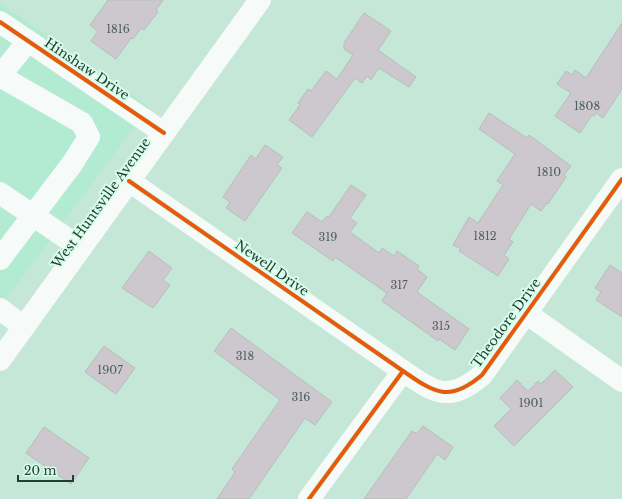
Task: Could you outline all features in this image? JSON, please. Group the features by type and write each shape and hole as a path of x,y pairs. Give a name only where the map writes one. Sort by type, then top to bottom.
{"street":[{"name":"West Huntsville Avenue","path":"0,360 260,0"},
{"name":"Hinshaw Drive","path":"0,22 164,133"},
{"path":"0,259 72,164 89,137 82,123 0,76 28,41"},
{"name":"Theodore Drive","path":"403,372 425,387 441,393 458,391 472,384 482,375 622,179"},
{"name":"Newell Drive","path":"129,181 403,372"},
{"path":"0,193 81,248"},
{"path":"0,309 24,327"},
{"path":"526,313 622,381"},
{"path":"309,499 403,372"}],"shaded area":[{"path":"0,3 149,107 0,307"}],"building":[{"path":"108,0 163,0 156,10 158,12 144,30 141,28 133,39 131,38 116,59 91,41 98,31 90,25"},
{"path":"364,13 391,31 378,50 416,77 409,87 379,68 371,80 367,76 362,83 355,78 312,137 289,120 300,105 298,103 308,89 311,91 326,71 337,79 353,55 344,49 344,43"},
{"path":"622,23 622,89 603,118 596,113 594,116 592,115 580,133 555,116 571,93 557,84 566,71 572,75 575,70 586,78"},
{"path":"489,113 527,138 529,135 571,166 564,175 566,177 548,204 547,203 541,211 531,204 509,239 513,242 504,255 509,259 498,276 459,251 461,249 453,245 469,217 478,223 503,185 497,181 515,154 479,129"},
{"path":"265,145 283,157 277,165 282,168 245,221 226,208 230,202 223,197 251,155 256,159"},
{"path":"351,185 366,195 350,218 357,223 350,232 379,253 382,248 394,256 397,251 419,266 417,269 427,277 417,292 469,329 455,350 439,339 438,341 382,301 387,293 335,257 333,261 292,233 307,212 322,222 327,216 329,217"},
{"path":"149,251 172,268 163,280 170,285 153,308 122,288"},
{"path":"610,265 622,273 622,317 596,300 601,292 595,288"},
{"path":"231,328 332,402 315,425 305,418 249,499 217,499 235,472 232,469 280,400 214,351"},
{"path":"104,346 135,368 116,394 85,372"},
{"path":"555,370 573,387 514,446 494,426 511,409 500,398 517,380 528,391 538,381 541,384"},
{"path":"423,426 453,447 445,460 437,454 406,499 364,499 412,431 417,434"},
{"path":"44,427 89,458 71,484 26,453"}],"cycle path":[{"path":"0,22 164,133"},
{"path":"309,499 403,371 424,385 442,392 451,392 460,389 482,375 622,179"},
{"path":"129,181 403,371"}]}
